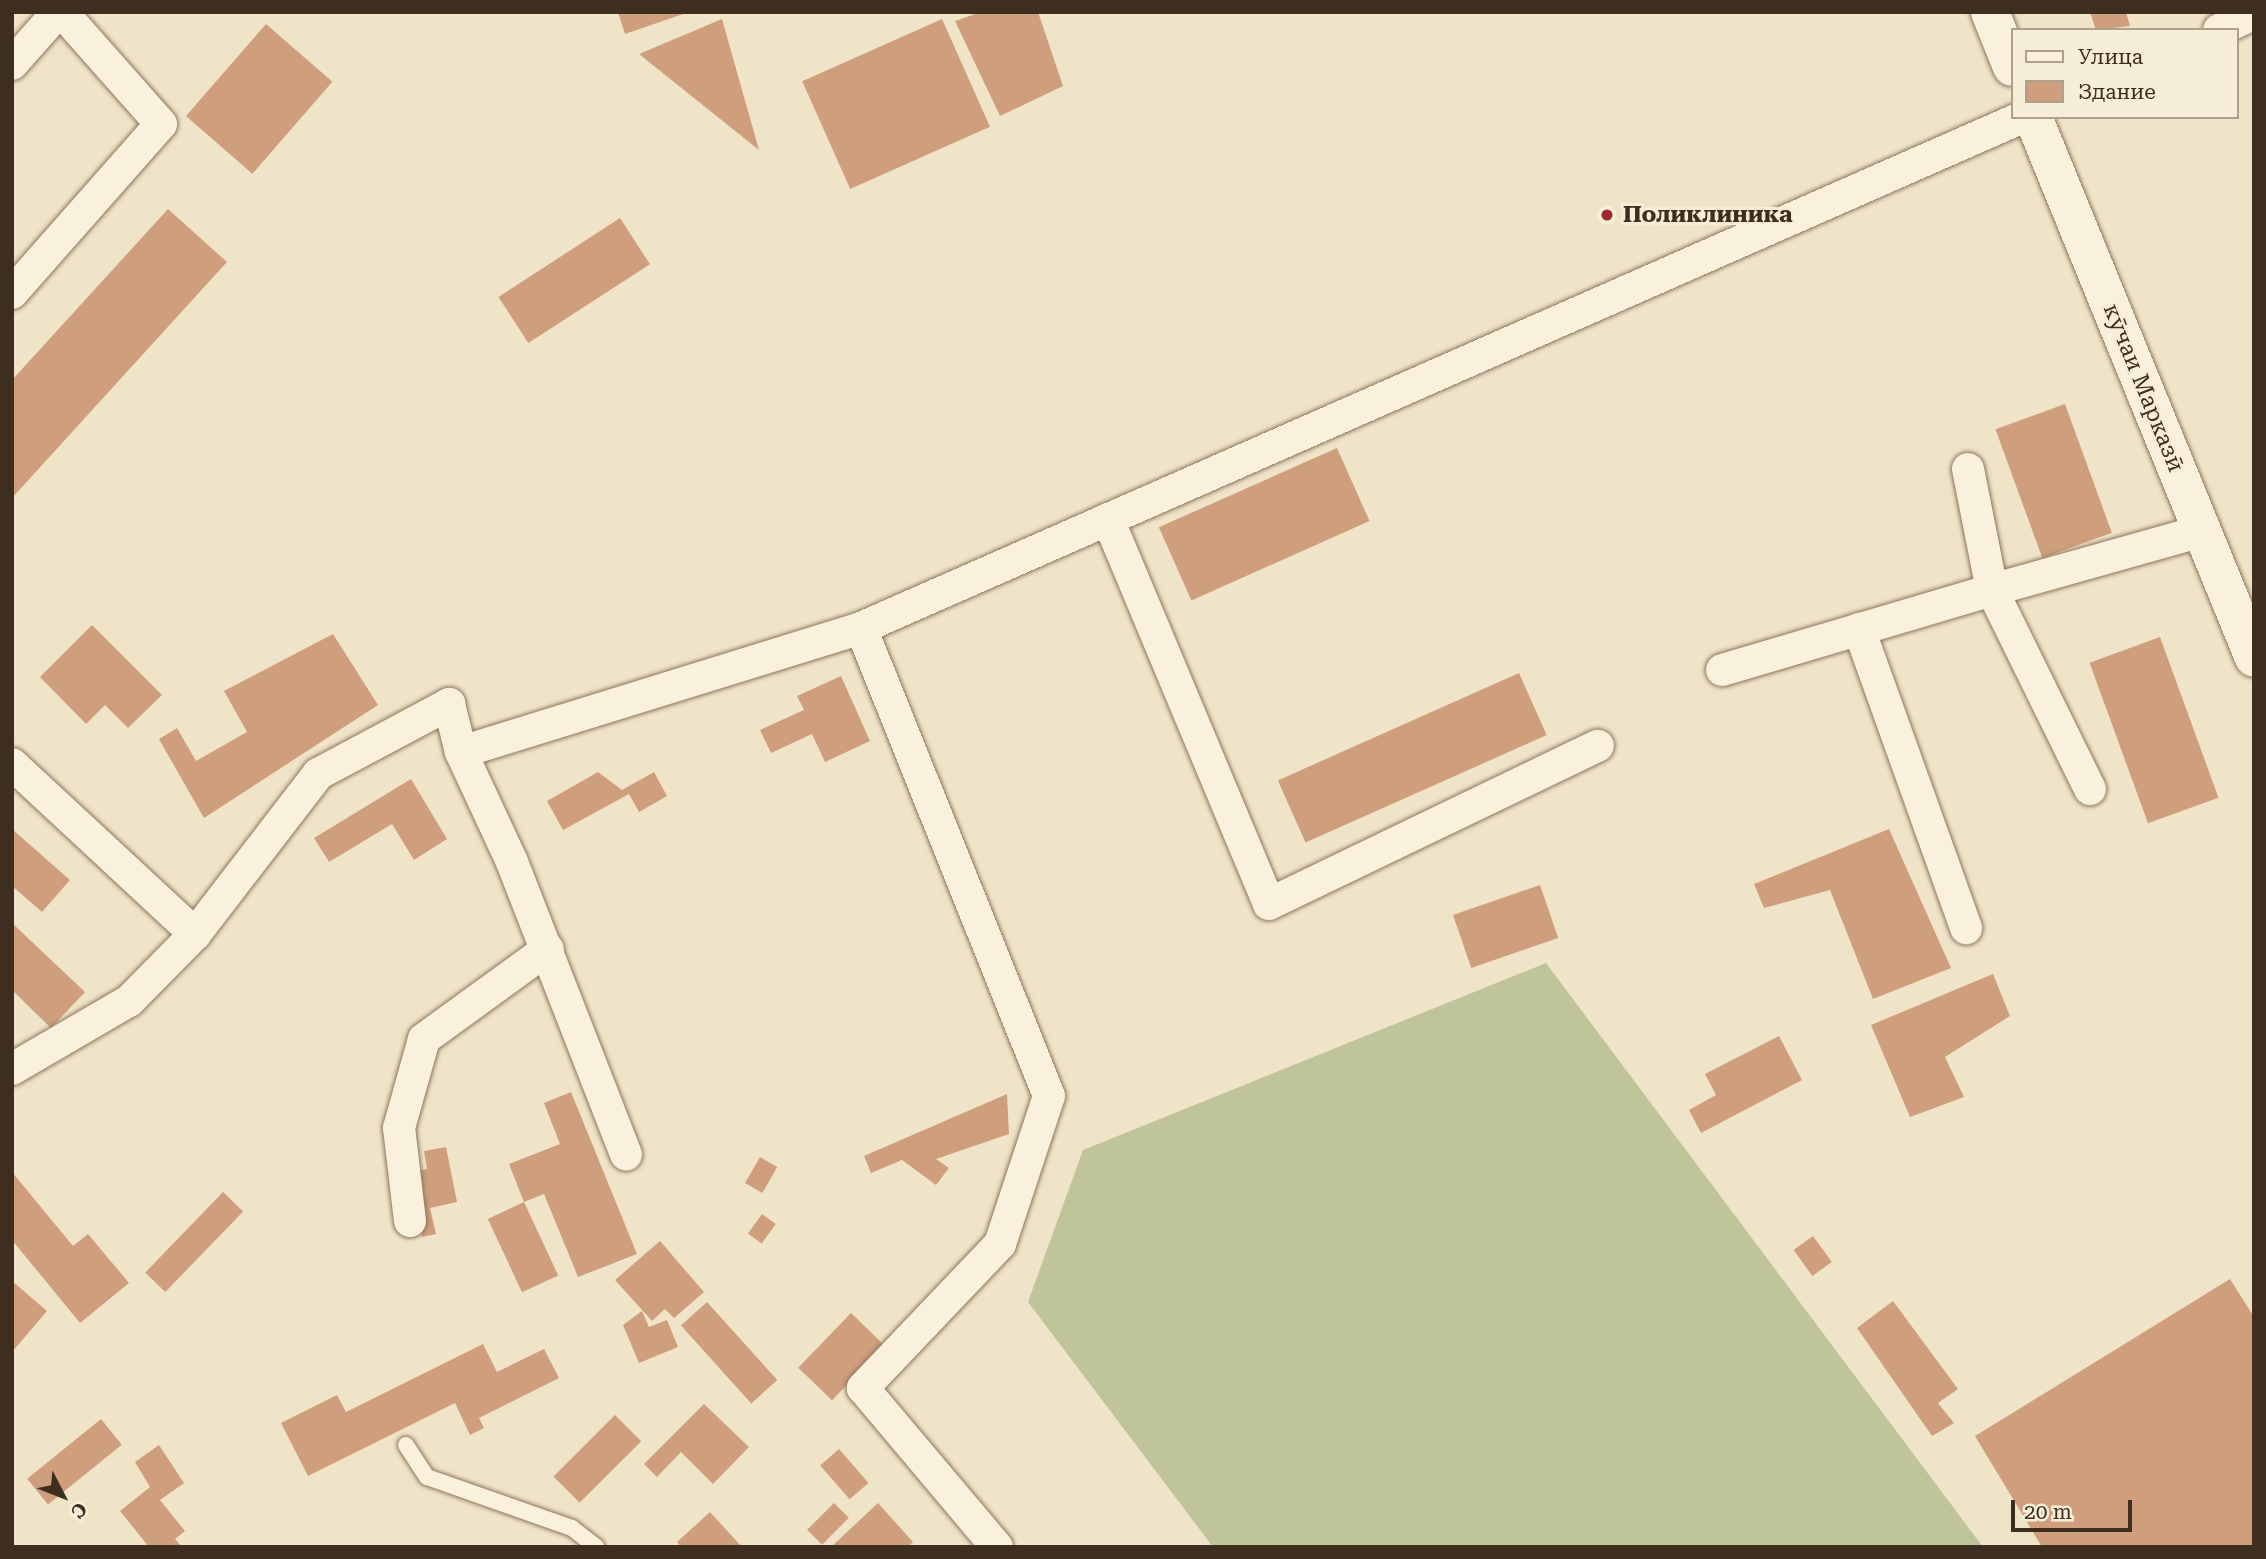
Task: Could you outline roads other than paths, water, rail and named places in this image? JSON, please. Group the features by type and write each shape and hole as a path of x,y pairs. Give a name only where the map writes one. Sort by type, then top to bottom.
{"main road":[{"path":"1990,12 2010,62"},
{"name":"кӯчаи Марказӣ","path":"2034,119 2254,658"}],"street":[{"path":"12,64 60,12 161,124 12,293"},
{"path":"2223,28 2254,14"},
{"path":"461,752 861,628 2018,119"},
{"path":"1968,469 1992,590 2090,789"},
{"path":"1108,519 1269,904 1598,746"},
{"path":"1722,670 2202,531"},
{"path":"861,628 1049,1096 1000,1244 863,1388 997,1547"},
{"path":"1859,629 1966,928"},
{"path":"12,1069 129,1001 195,934 318,774 449,705 461,752 548,948 625,1156"},
{"path":"12,764 195,934"},
{"path":"410,1221 400,1128 424,1039 548,948"}],"lane":[{"path":"405,1445 427,1478 572,1528 596,1547"}],"place":[{"name":"Поликлиника","path":"1607,215"}]}
